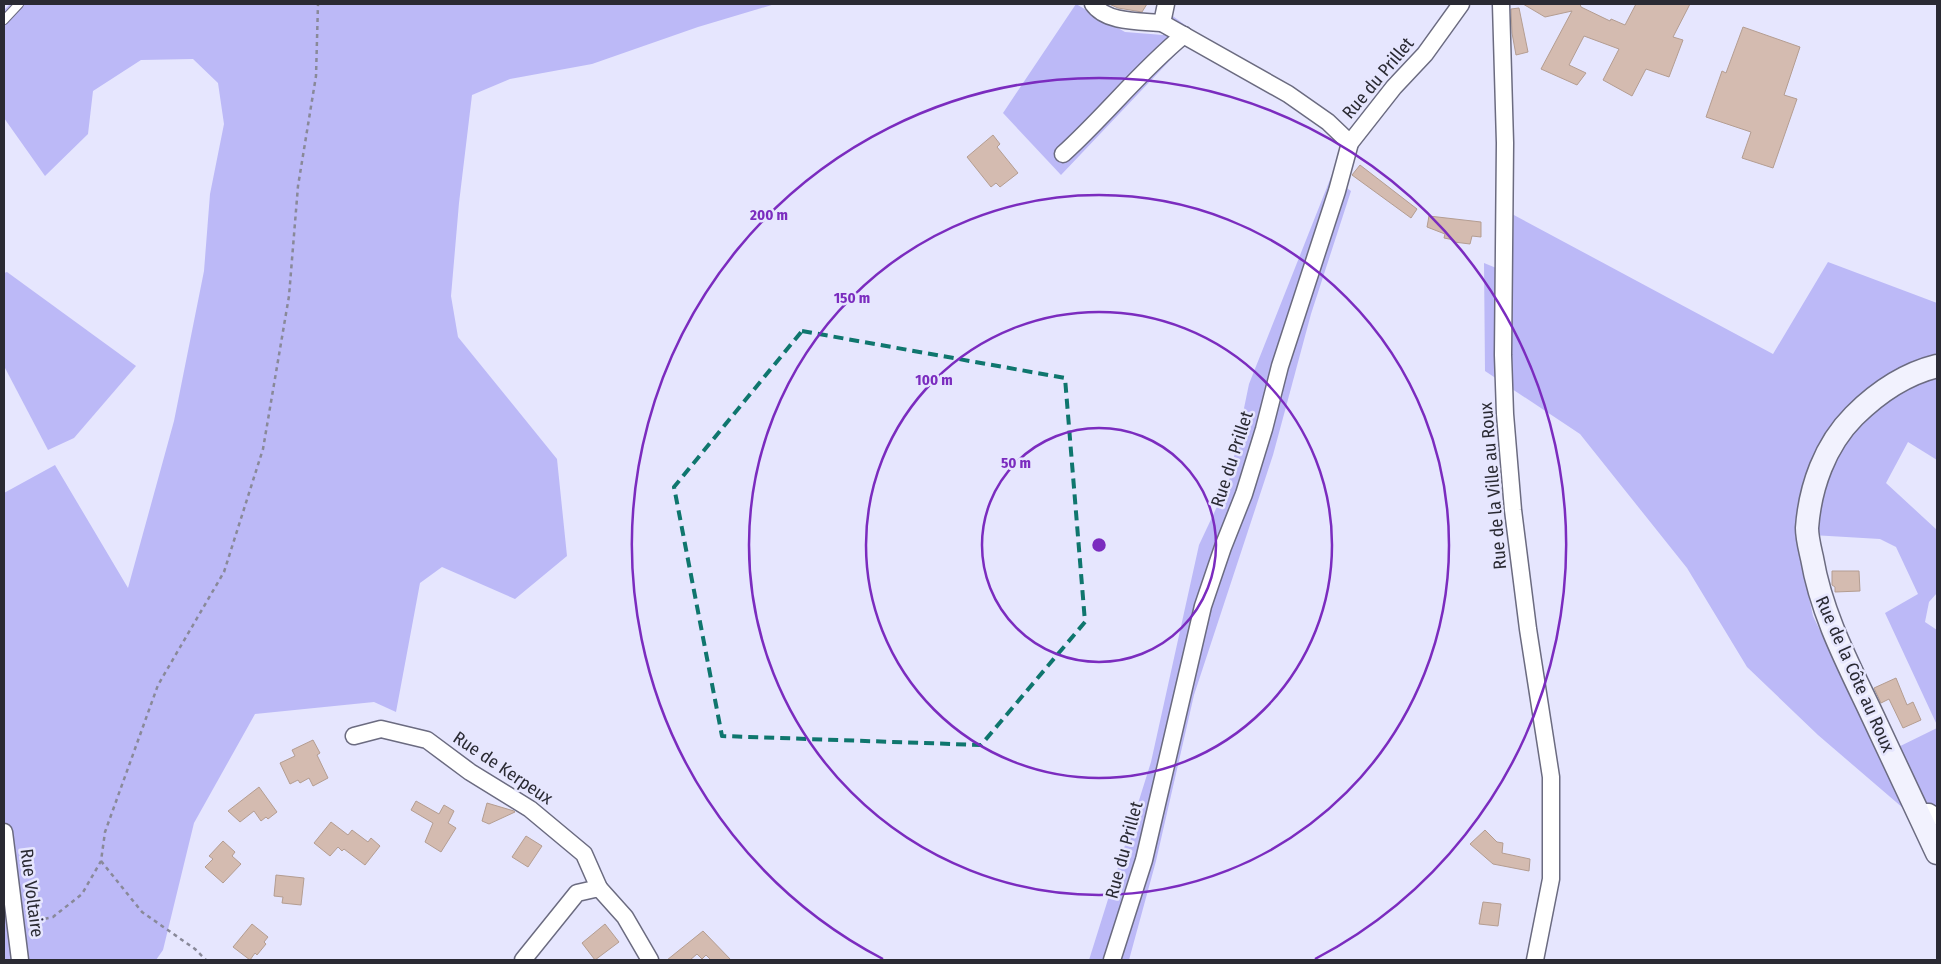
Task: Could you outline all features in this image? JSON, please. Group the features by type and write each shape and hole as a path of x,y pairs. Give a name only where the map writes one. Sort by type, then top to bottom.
{"main road":[{"name":"Rue de la Côte au Roux","path":"1937,366 1927,368 1892,384 1864,406 1841,428 1821,464 1812,495 1807,530 1816,583 1832,630 1927,814 1937,853"}],"street":[{"path":"1093,4 1098,11 1124,20 1162,23 1288,94 1328,122 1350,143"},
{"path":"1162,23 1166,4"},
{"name":"Rue du Prillet","path":"1112,960 1144,860 1202,606 1222,547 1244,494 1264,429 1280,366 1337,191 1350,143 1394,87 1425,54 1461,4"},
{"name":"Rue de la Ville au Roux","path":"1501,4 1505,143 1503,355 1505,414 1513,510 1525,609 1551,777 1551,879 1535,960"},
{"path":"1063,154 1083,136 1163,52 1184,35"},
{"name":"Rue de Kerpeux","path":"354,736 381,729 427,740 470,772 530,809 584,854 599,888 625,916 650,960"},
{"name":"Rue Voltaire","path":"4,832 20,960"},
{"path":"524,960 577,893 599,888"}],"lane":[{"path":"4,20 18,4"}],"path":[{"path":"16,925 53,917 82,894 101,861 105,832 158,685 224,572 263,449 289,296 298,186 316,76 318,4"},
{"path":"101,861 142,912 195,949 206,960"}],"highlighted area":[{"path":"802,331 1065,378 1085,622 981,745 722,736 674,487"}],"shaded area":[{"path":"10,4 775,4 698,27 592,64 510,79 472,95 459,203 451,296 458,337 557,459 567,556 515,599 442,567 420,583 396,712 374,702 255,714 194,823 163,950 156,960 4,960 4,493 55,465 128,588 174,421 204,271 210,194 224,124 218,83 193,59 141,60 93,91 88,134 45,176 4,118 4,10"},
{"path":"1076,4 1125,32 1163,35 1170,14 1196,33 1061,175 1003,113"},
{"path":"1331,177 1351,191 1311,314 1273,455 1194,695 1156,861 1129,960 1089,960 1151,762 1199,545 1229,481 1249,384"},
{"path":"1512,214 1773,354 1828,262 1937,303 1937,460 1908,442 1886,483 1937,530 1937,593 1929,602 1925,622 1937,630 1937,725 1885,613 1918,594 1896,547 1880,539 1795,534 1813,616 1880,756 1937,728 1937,832 1903,808 1818,735 1747,667 1687,568 1580,434 1485,371 1484,263 1506,272"},
{"path":"7,272 136,366 74,438 48,450 4,366 4,273"}],"building":[{"path":"1109,4 1147,4 1142,12 1118,8"},
{"path":"1523,4 1580,4 1581,7 1610,21 1611,19 1625,25 1636,4 1690,4 1673,37 1683,40 1669,77 1646,69 1632,96 1603,80 1619,49 1584,36 1569,65 1586,73 1577,85 1541,69 1572,11 1545,17"},
{"path":"1519,8 1528,52 1516,55 1512,33 1511,9"},
{"path":"1743,27 1800,47 1784,95 1797,99 1773,168 1742,158 1751,132 1706,117 1722,71 1726,73"},
{"path":"993,135 1000,144 997,147 1018,173 1000,187 996,183 991,187 967,157"},
{"path":"1360,165 1417,209 1411,218 1352,175"},
{"path":"1429,216 1481,222 1481,237 1472,236 1470,244 1454,242 1454,240 1444,238 1445,234 1427,227"},
{"path":"1832,571 1859,571 1860,591 1835,592 1835,587 1832,585"},
{"path":"1896,678 1907,705 1913,702 1921,720 1903,728 1889,699 1881,703 1874,688"},
{"path":"313,740 320,753 317,755 328,778 313,786 309,778 300,783 298,780 290,784 280,763 295,756 292,750"},
{"path":"259,787 277,812 268,819 266,817 261,821 254,811 240,822 228,811"},
{"path":"416,801 439,814 444,805 454,811 448,823 456,828 441,852 425,842 433,823 411,810"},
{"path":"487,803 515,812 489,824 482,821"},
{"path":"331,822 348,835 352,830 368,842 371,838 380,846 365,865 344,849 342,851 338,847 330,856 314,843"},
{"path":"1485,830 1497,842 1503,843 1502,853 1530,859 1529,871 1493,864 1470,844"},
{"path":"526,836 542,846 528,867 512,857"},
{"path":"223,841 235,852 232,856 241,864 223,883 205,867 213,859 209,856"},
{"path":"276,875 304,878 301,905 282,903 283,897 274,896"},
{"path":"1483,902 1501,904 1498,926 1479,924"},
{"path":"252,924 268,937 264,942 266,944 250,960 233,947"},
{"path":"605,924 619,942 595,960 582,943"},
{"path":"703,931 731,960 711,960 706,955 702,959 697,954 690,960 667,960"}]}
